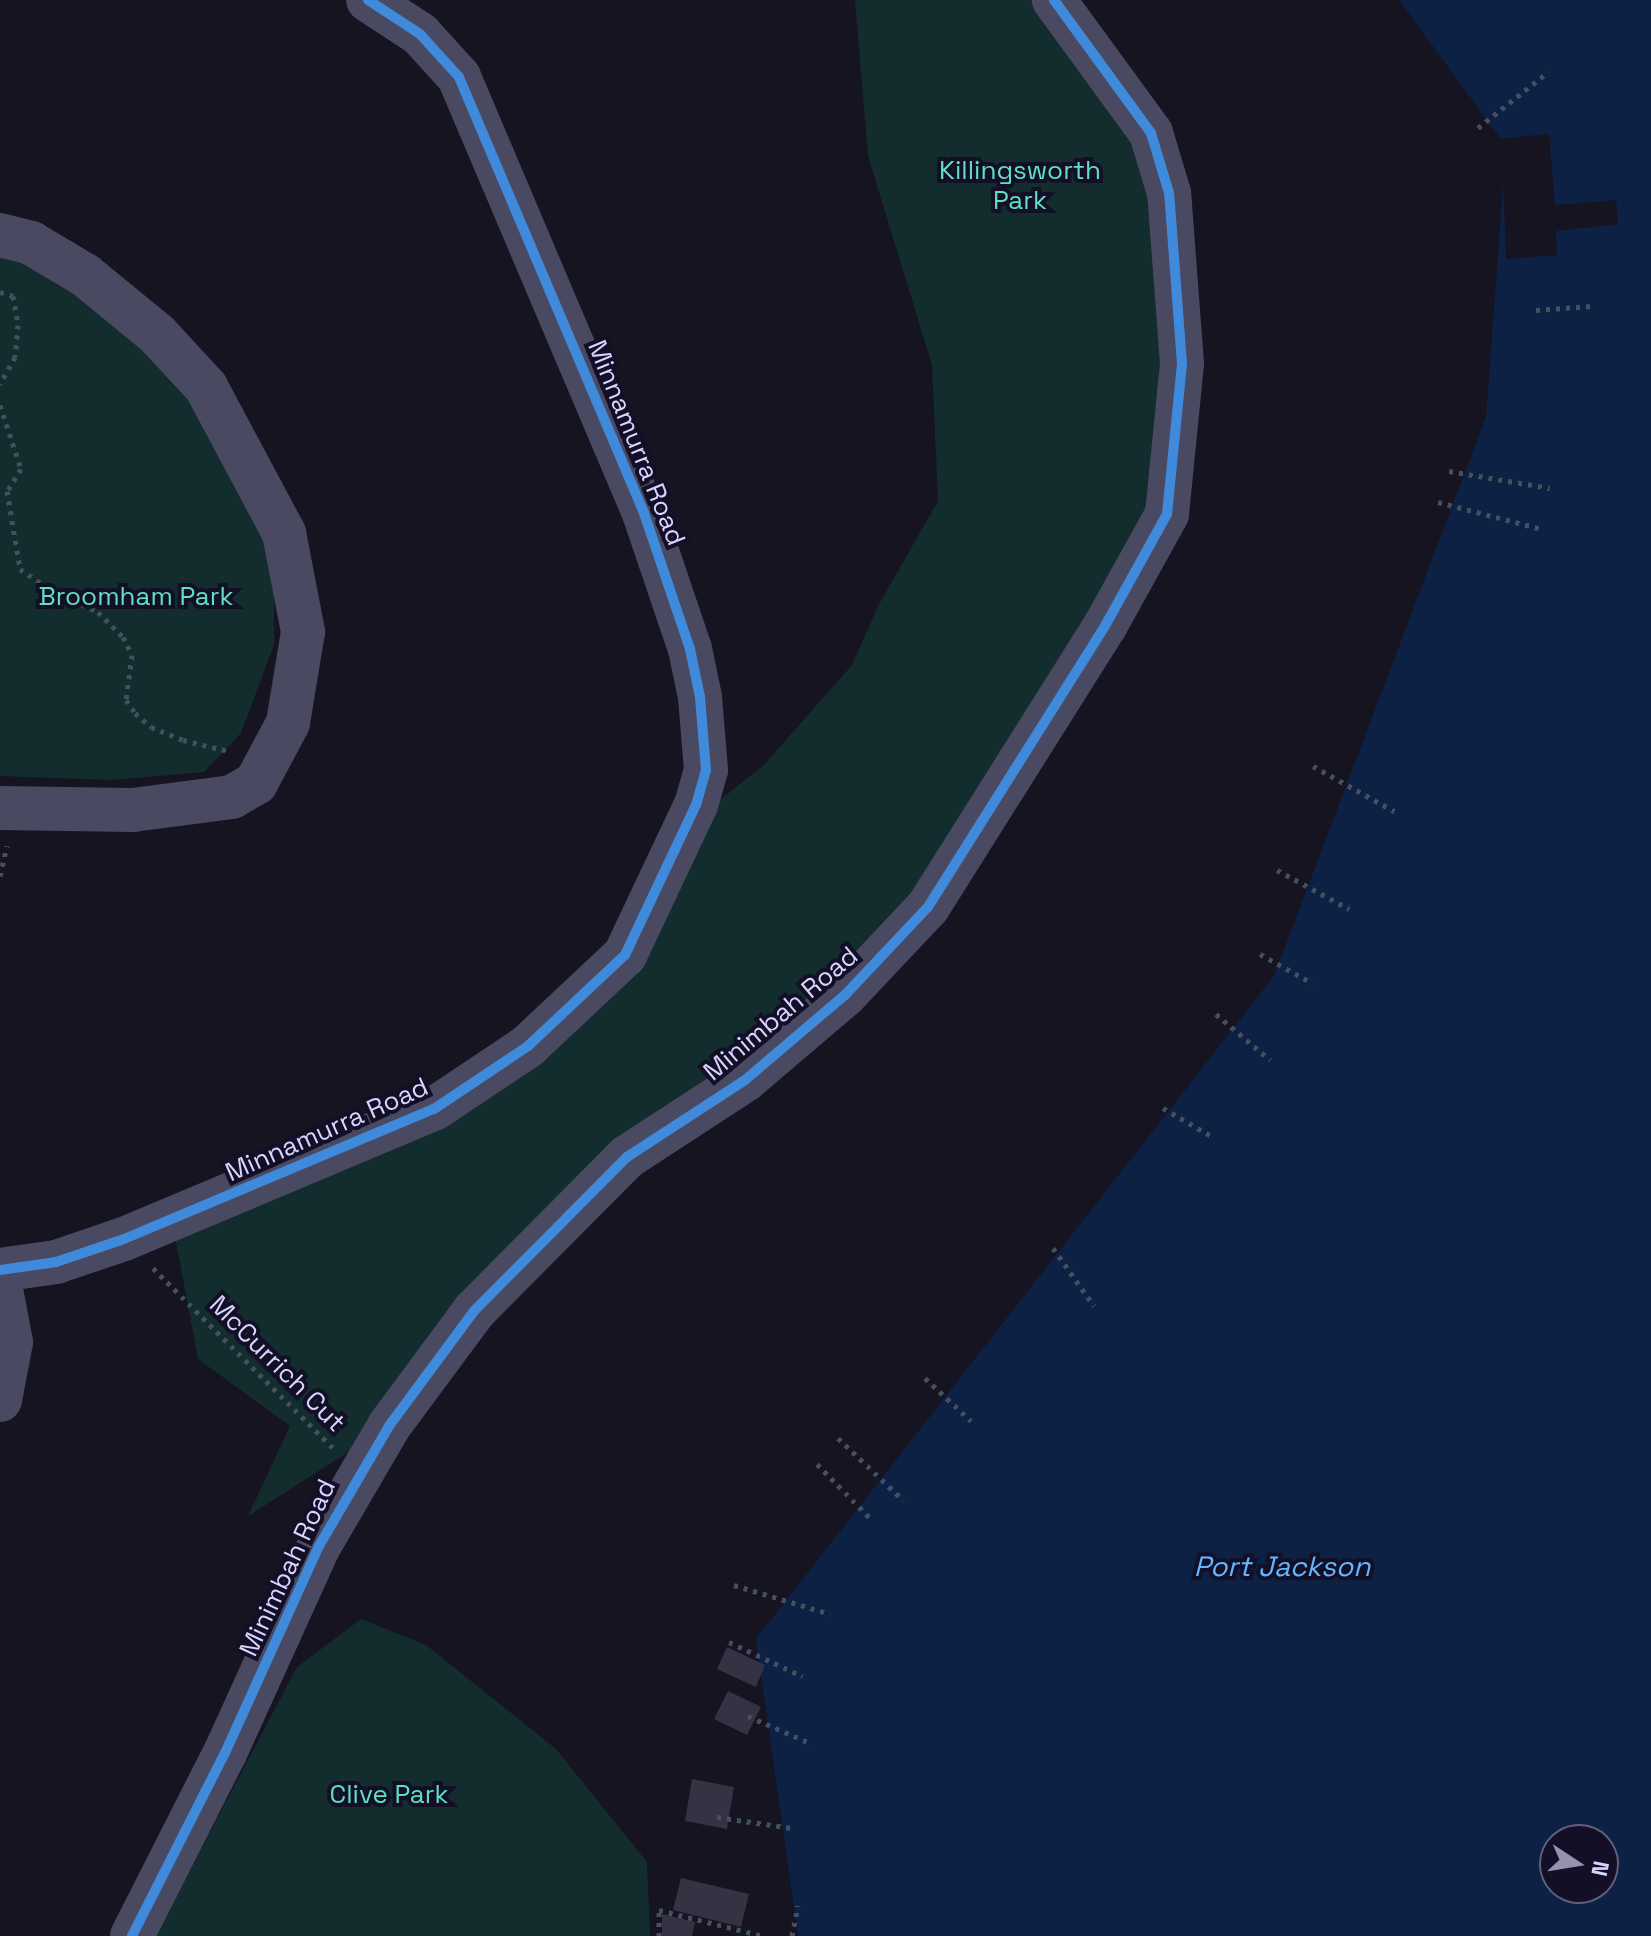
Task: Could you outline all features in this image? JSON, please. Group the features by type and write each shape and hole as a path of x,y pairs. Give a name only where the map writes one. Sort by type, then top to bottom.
{"street":[{"name":"Minnamurra Road","path":"0,1270 56,1262 250,1189 434,1109 528,1046 625,955 699,794 706,770 700,697 644,513 459,77 420,34 368,0"},
{"name":"Minimbah Road","path":"132,1936 358,1473 474,1311 627,1157 745,1080 845,995 928,907 1097,640 1167,514 1182,364 1169,193 1151,133 1054,0"},
{"path":"0,235 31,243 85,275 157,334 206,387 272,503 294,573 303,632 288,723 256,783 232,797 192,805 133,810 0,808"},
{"path":"0,1284 11,1342 0,1400"}],"path":[{"path":"1478,128 1548,72"},
{"path":"0,292 13,296 18,325 15,357 0,384"},
{"path":"1536,310 1592,306"},
{"path":"0,405 21,469 7,491 20,569 54,592 83,602 123,637 132,655 126,700 135,713 151,727 183,740 234,752 256,783"},
{"path":"1449,471 1550,488"},
{"path":"1438,502 1542,529"},
{"path":"1313,766 1394,811"},
{"path":"1277,870 1349,909"},
{"path":"1260,954 1312,983"},
{"path":"1216,1014 1270,1060"},
{"path":"1163,1108 1213,1137"},
{"path":"1053,1248 1094,1306"},
{"path":"925,1378 971,1421"},
{"path":"838,1438 903,1500"},
{"path":"817,1464 872,1520"},
{"path":"734,1585 830,1614"},
{"path":"729,1642 802,1676"},
{"path":"748,1716 812,1744"},
{"path":"717,1817 792,1828"},
{"path":"792,1936 798,1906"},
{"path":"659,1936 659,1910 763,1936"}],"green space":[{"name":"Killingsworth Park","path":"855,0 1054,0 1151,133 1167,514 845,995 644,1123 389,1426 248,1516 290,1426 198,1359 172,1221 477,1079 588,994 691,823 764,765 852,665 878,606 938,501 932,365 868,156"},
{"name":"Broomham Park","path":"0,251 142,320 274,544 274,645 241,733 204,772 113,780 0,776"},
{"name":"Clive Park","path":"361,1619 426,1645 556,1749 647,1862 650,1936 155,1936 297,1667"}],"water":[{"name":"Port Jackson","path":"1399,0 1651,0 1651,1936 798,1936 756,1639 1274,976 1486,417 1506,146"}],"pier":[{"path":"1549,134 1555,205 1616,200 1618,224 1556,231 1557,255 1506,259 1502,147 1495,139"}],"building":[{"path":"727,1647 765,1665 756,1687 717,1669"},
{"path":"728,1691 761,1707 747,1735 714,1719"},
{"path":"692,1779 734,1787 727,1829 685,1821"},
{"path":"681,1878 749,1894 741,1927 673,1910"},
{"path":"662,1914 695,1922 692,1936 662,1936"}],"cycle path":[{"path":"0,1270 56,1262 124,1239 434,1109 528,1046 625,955 696,805 706,770 700,697 690,649 644,513 459,77 420,34 368,0"},
{"path":"132,1936 225,1753 319,1546 389,1426 474,1311 627,1157 745,1080 845,995 928,907 1105,626 1167,514 1182,364 1169,193 1151,133 1054,0"}]}
